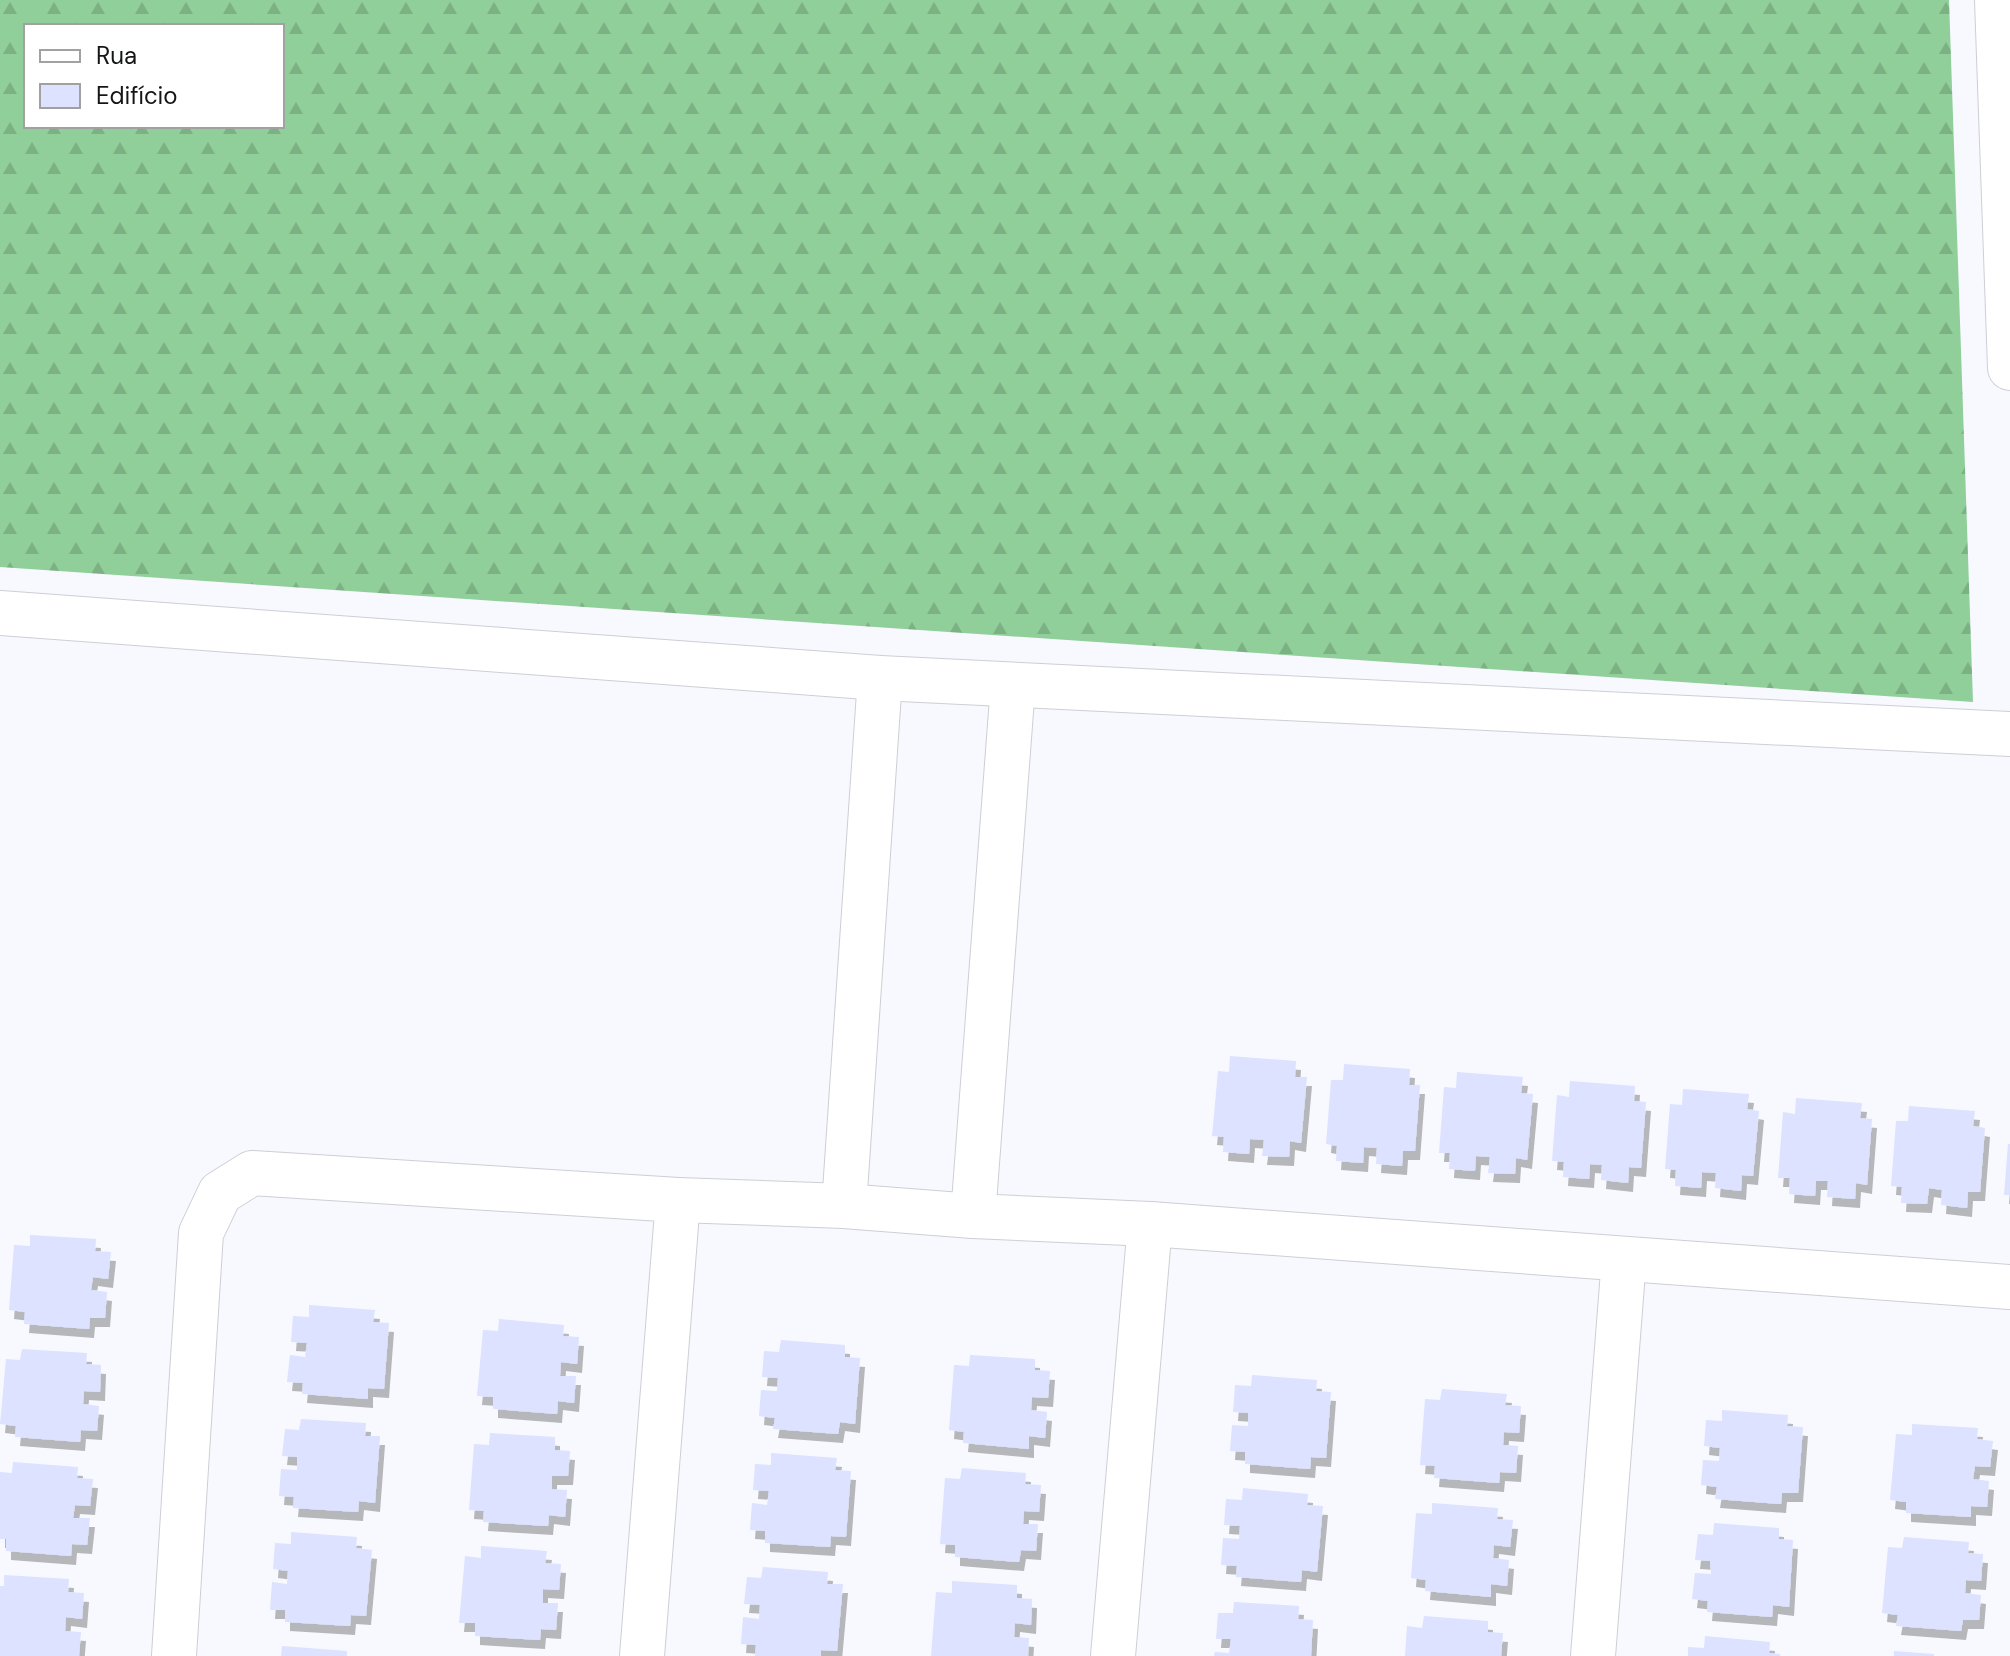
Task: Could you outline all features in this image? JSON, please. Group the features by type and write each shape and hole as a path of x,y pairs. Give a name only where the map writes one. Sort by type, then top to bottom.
{"street":[{"path":"1997,0 2010,368"},
{"path":"0,613 880,678 2010,734"},
{"path":"844,1206 880,678"},
{"path":"973,1216 1013,685"},
{"path":"174,1656 201,1233 220,1193 252,1173 678,1200 844,1206 973,1216 1150,1224 2010,1287"},
{"path":"642,1656 678,1200"},
{"path":"1113,1656 1150,1224"},
{"path":"1593,1656 1624,1259"}],"green space":[{"path":"0,0 1949,0 1973,702 0,567"}],"building":[{"path":"1230,1056 1296,1061 1295,1077 1307,1077 1301,1143 1290,1141 1289,1157 1262,1156 1264,1140 1250,1139 1249,1154 1223,1152 1224,1137 1212,1136 1218,1071 1229,1072"},
{"path":"1344,1064 1410,1069 1409,1085 1420,1085 1415,1151 1403,1151 1402,1166 1376,1164 1377,1148 1364,1147 1363,1163 1336,1161 1337,1146 1326,1144 1331,1080 1343,1080"},
{"path":"1457,1072 1523,1077 1521,1093 1533,1094 1527,1160 1516,1158 1515,1174 1488,1173 1490,1157 1476,1156 1475,1171 1449,1169 1450,1153 1439,1153 1444,1087 1456,1088"},
{"path":"1570,1081 1635,1086 1634,1101 1646,1102 1641,1168 1629,1167 1628,1183 1601,1180 1602,1165 1590,1164 1589,1179 1563,1177 1564,1162 1552,1161 1557,1095 1569,1097"},
{"path":"1683,1089 1749,1094 1747,1109 1759,1111 1753,1176 1742,1175 1741,1191 1715,1188 1716,1173 1702,1172 1701,1188 1675,1186 1676,1170 1665,1169 1670,1104 1682,1105"},
{"path":"1796,1098 1862,1103 1860,1118 1872,1119 1867,1185 1856,1183 1855,1199 1827,1197 1828,1181 1816,1181 1815,1196 1789,1194 1790,1178 1778,1178 1783,1112 1795,1114"},
{"path":"1909,1106 1975,1111 1973,1126 1985,1128 1980,1192 1968,1192 1967,1208 1941,1205 1942,1190 1929,1188 1927,1204 1901,1203 1902,1187 1891,1186 1896,1121 1908,1121"},
{"path":"2008,1144 2010,1195 2004,1195"},
{"path":"30,1235 96,1239 95,1251 111,1252 108,1279 93,1277 91,1290 107,1292 105,1318 90,1318 89,1329 24,1324 25,1312 9,1310 14,1245 30,1246"},
{"path":"309,1305 375,1310 373,1322 389,1323 384,1389 368,1388 368,1399 302,1394 303,1383 287,1382 290,1355 305,1357 307,1343 291,1342 293,1316 309,1317"},
{"path":"499,1319 564,1325 563,1336 579,1337 577,1364 561,1362 560,1376 576,1376 574,1403 558,1401 557,1414 493,1409 493,1397 477,1396 483,1330 498,1331"},
{"path":"781,1340 845,1345 845,1357 860,1358 855,1424 840,1422 838,1434 773,1429 775,1418 759,1416 761,1390 777,1391 778,1378 762,1377 764,1351 779,1352"},
{"path":"22,1349 87,1353 86,1364 101,1365 100,1392 84,1391 83,1404 99,1406 97,1431 81,1430 80,1442 15,1437 16,1426 0,1424 6,1359 20,1360"},
{"path":"970,1355 1035,1359 1035,1370 1050,1371 1048,1398 1032,1397 1031,1410 1047,1412 1045,1438 1029,1436 1029,1449 963,1443 964,1432 949,1430 954,1365 969,1366"},
{"path":"1252,1375 1317,1380 1316,1391 1331,1392 1326,1458 1311,1457 1310,1469 1245,1464 1245,1452 1230,1451 1232,1425 1248,1426 1248,1413 1233,1412 1235,1385 1251,1386"},
{"path":"1442,1389 1507,1394 1505,1405 1521,1406 1519,1433 1504,1432 1503,1445 1518,1446 1516,1473 1500,1472 1499,1483 1434,1478 1435,1466 1420,1465 1425,1399 1440,1400"},
{"path":"1722,1410 1788,1415 1787,1426 1803,1427 1798,1493 1782,1493 1781,1504 1715,1499 1717,1487 1701,1485 1703,1460 1719,1461 1720,1448 1704,1446 1706,1420 1722,1421"},
{"path":"301,1419 366,1423 365,1436 380,1436 375,1503 359,1501 358,1512 293,1508 294,1497 279,1496 281,1469 297,1470 297,1457 282,1456 285,1429 299,1430"},
{"path":"1912,1424 1978,1428 1977,1439 1993,1441 1990,1467 1975,1466 1973,1479 1989,1481 1987,1507 1971,1506 1971,1517 1906,1513 1906,1502 1890,1500 1896,1434 1912,1435"},
{"path":"490,1433 555,1437 555,1450 570,1451 568,1476 552,1476 552,1489 567,1490 565,1517 549,1515 548,1526 483,1522 484,1511 469,1510 474,1444 489,1445"},
{"path":"771,1453 837,1458 835,1470 851,1471 846,1537 831,1536 830,1547 765,1543 765,1531 750,1530 752,1503 767,1505 769,1491 753,1490 755,1464 771,1465"},
{"path":"13,1462 78,1467 77,1478 93,1479 90,1506 75,1505 73,1518 90,1518 87,1545 72,1544 71,1556 6,1551 6,1539 0,1539 0,1472 12,1473"},
{"path":"962,1468 1026,1473 1025,1484 1041,1485 1039,1512 1024,1511 1023,1524 1038,1524 1036,1551 1021,1550 1019,1562 955,1557 955,1545 940,1544 945,1478 960,1479"},
{"path":"1243,1488 1308,1494 1307,1505 1323,1506 1317,1572 1302,1570 1301,1582 1236,1577 1237,1566 1221,1565 1223,1538 1239,1539 1240,1526 1224,1525 1226,1499 1242,1500"},
{"path":"1432,1503 1498,1508 1497,1519 1513,1520 1510,1547 1494,1545 1493,1558 1509,1560 1507,1586 1491,1584 1491,1597 1425,1591 1426,1580 1411,1578 1416,1513 1432,1514"},
{"path":"1714,1523 1779,1528 1779,1539 1793,1540 1789,1607 1773,1605 1772,1617 1707,1612 1708,1601 1692,1599 1695,1573 1711,1574 1710,1561 1695,1560 1698,1534 1713,1535"},
{"path":"291,1532 357,1537 356,1548 372,1550 366,1616 351,1615 350,1626 285,1622 285,1610 270,1610 272,1582 287,1584 288,1571 273,1569 275,1543 291,1544"},
{"path":"1904,1537 1969,1542 1968,1553 1983,1554 1981,1581 1966,1580 1965,1593 1981,1595 1979,1620 1963,1620 1961,1631 1896,1626 1898,1615 1882,1613 1888,1547 1902,1548"},
{"path":"481,1546 547,1551 545,1563 561,1564 559,1590 543,1589 543,1603 558,1603 556,1630 541,1629 540,1640 475,1636 475,1623 459,1623 465,1556 481,1558"},
{"path":"763,1567 828,1572 827,1584 843,1584 837,1651 821,1650 821,1656 755,1656 756,1645 741,1644 743,1617 759,1619 760,1605 744,1604 747,1577 761,1578"},
{"path":"4,1575 69,1579 68,1592 84,1593 82,1619 66,1617 65,1631 81,1632 79,1656 0,1656 0,1586 4,1586"},
{"path":"952,1581 1017,1585 1017,1598 1032,1599 1031,1625 1015,1623 1014,1637 1029,1638 1028,1656 931,1656 936,1592 952,1593"},
{"path":"1234,1602 1299,1606 1298,1619 1313,1620 1311,1656 1214,1656 1215,1652 1229,1653 1231,1639 1216,1639 1218,1613 1233,1613"},
{"path":"1424,1616 1488,1621 1488,1632 1503,1633 1501,1656 1405,1656 1407,1626 1422,1628"},
{"path":"1705,1636 1770,1642 1769,1653 1780,1656 1688,1656 1688,1647 1704,1648"},
{"path":"282,1646 347,1651 347,1656 281,1656"},
{"path":"1894,1651 1934,1654 1934,1656 1894,1656"}]}
